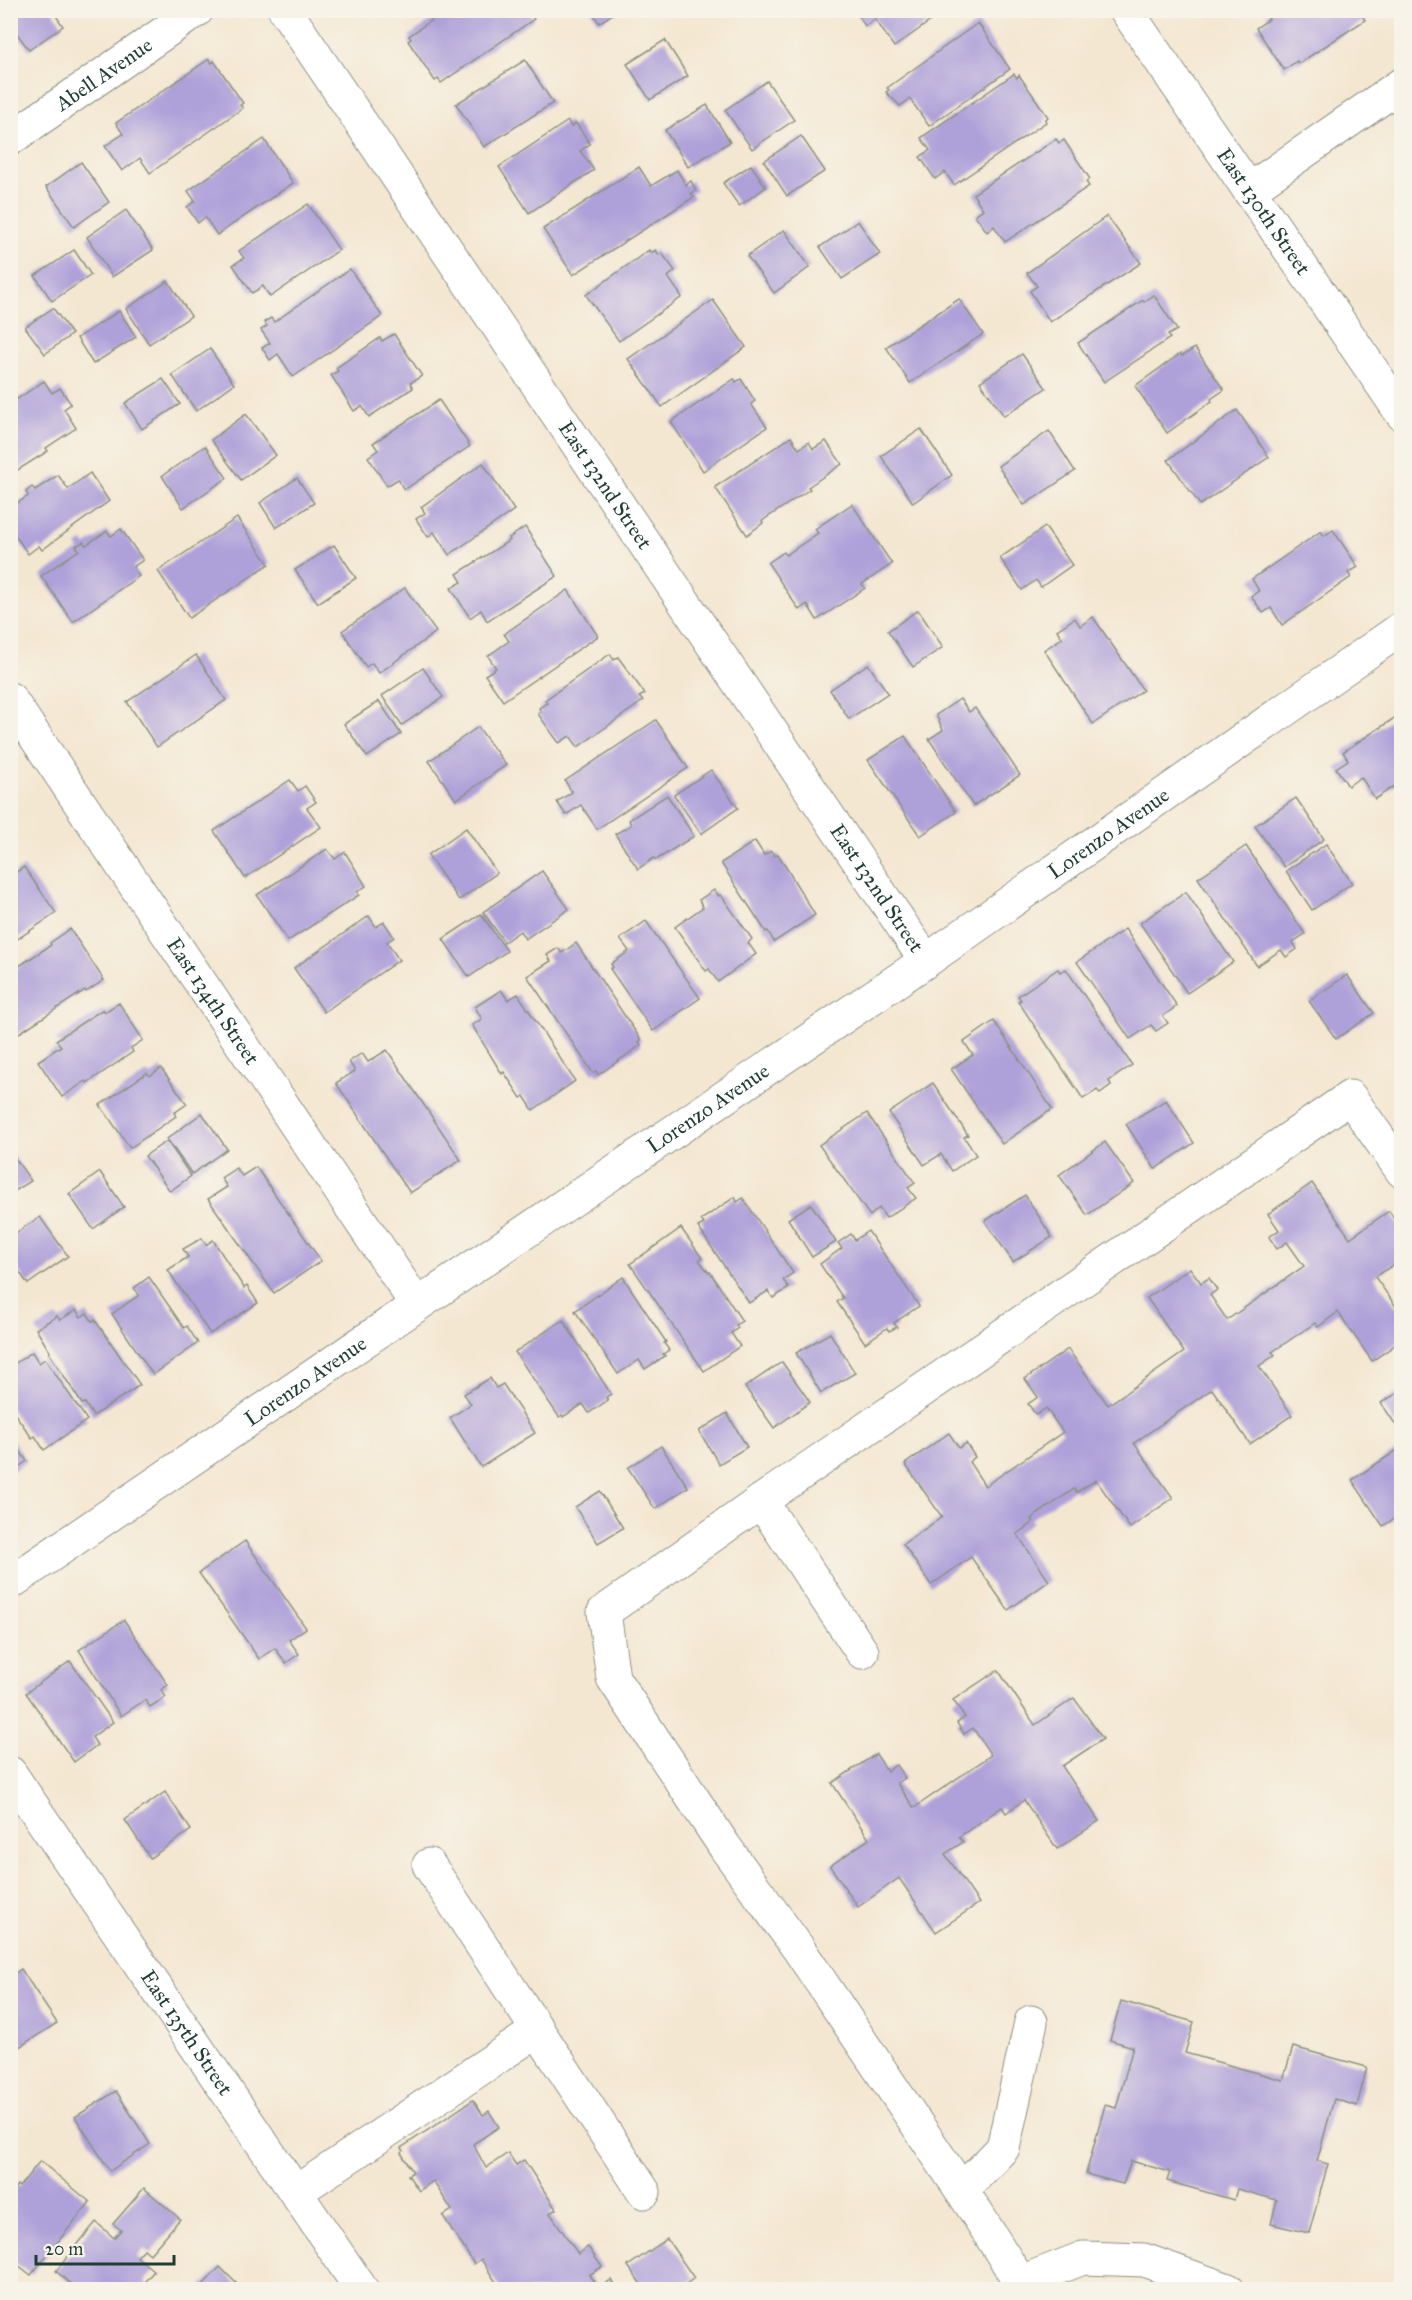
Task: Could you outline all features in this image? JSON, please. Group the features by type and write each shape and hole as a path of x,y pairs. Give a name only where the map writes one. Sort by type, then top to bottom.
{"street":[{"name":"Abell Avenue","path":"10,139 197,10"},
{"name":"East 132nd Street","path":"285,10 926,961"},
{"name":"East 130th Street","path":"1126,10 1401,414"},
{"path":"1249,190 1401,84"},
{"name":"Lorenzo Avenue","path":"10,1583 926,961 1401,628"},
{"name":"East 134th Street","path":"10,699 417,1305"},
{"path":"1228,2289 1144,2260 1083,2258 1023,2286 962,2190 798,1948 725,1847 613,1678 604,1612 761,1501 1350,1097 1401,1171"},
{"path":"761,1501 862,1652"},
{"name":"East 135th Street","path":"10,1773 362,2289"},
{"path":"429,1865 644,2192"},
{"path":"962,2190 1003,2148 1032,2022"},
{"path":"296,2192 538,2030"}],"building":[{"path":"10,10 52,10 63,26 29,50 10,24"},
{"path":"446,10 528,10 534,19 441,83 438,79 435,81 408,41 411,39 409,36"},
{"path":"591,10 619,10 599,23"},
{"path":"855,10 946,10 894,47 875,19 865,26"},
{"path":"1273,10 1359,10 1365,20 1298,64 1297,61 1284,70 1256,28 1269,19 1266,15"},
{"path":"978,23 1010,69 929,126 910,99 900,106 886,92 889,90 887,88"},
{"path":"665,40 688,76 650,100 627,64"},
{"path":"209,59 212,63 214,61 243,103 240,105 243,108 150,173 140,158 122,171 105,146 123,134 116,123"},
{"path":"525,60 553,103 484,147 456,104"},
{"path":"1014,74 1017,78 1019,75 1048,117 1046,122 954,185 945,172 935,179 920,157 930,150 921,138"},
{"path":"767,81 794,120 752,149 725,110"},
{"path":"707,105 730,142 688,167 665,130"},
{"path":"568,121 571,127 576,123 590,144 580,151 594,170 529,213 499,167"},
{"path":"801,136 825,171 787,196 764,161"},
{"path":"264,139 293,183 217,235 205,217 198,223 187,207 195,201 188,191"},
{"path":"1056,139 1059,143 1064,140 1090,179 1086,182 1089,186 1005,242 994,226 987,232 975,215 983,209 973,194"},
{"path":"81,162 109,202 74,227 46,187"},
{"path":"751,165 766,187 739,206 723,183"},
{"path":"639,167 651,186 677,170 686,185 691,181 696,191 691,193 694,197 573,275 543,229"},
{"path":"308,204 339,250 270,297 263,286 252,293 233,265 244,258 239,251"},
{"path":"126,210 153,250 112,277 87,237"},
{"path":"1107,216 1141,263 1050,322 1030,291 1037,286 1027,273"},
{"path":"858,221 880,254 842,279 820,247"},
{"path":"784,230 810,267 774,293 747,256"},
{"path":"74,250 91,275 52,301 35,276"},
{"path":"649,250 651,253 656,250 659,255 662,253 675,271 668,277 682,297 619,341 586,295"},
{"path":"350,269 382,316 293,377 278,354 270,360 262,348 270,343 261,330 267,326 264,322 271,318 274,322"},
{"path":"168,281 191,316 149,344 126,309"},
{"path":"1154,295 1177,330 1168,335 1170,338 1104,382 1078,343"},
{"path":"959,299 983,334 910,383 886,347"},
{"path":"713,300 746,347 662,407 628,359"},
{"path":"53,308 72,334 45,354 25,327"},
{"path":"119,311 136,337 93,364 77,338"},
{"path":"394,334 422,376 410,383 413,388 369,417 362,406 354,411 331,375 338,371 336,368 380,338 382,341"},
{"path":"1195,348 1224,390 1167,433 1135,386 1180,354 1182,356"},
{"path":"210,349 234,384 196,411 172,375"},
{"path":"1022,354 1046,388 1004,416 980,382"},
{"path":"163,379 180,404 142,429 125,403"},
{"path":"734,379 736,382 741,379 755,401 751,404 767,427 703,471 671,422"},
{"path":"44,381 52,393 60,388 71,404 64,409 76,428 46,448 48,451 10,475 10,404"},
{"path":"439,400 470,446 404,490 398,479 387,486 368,457 378,450 373,443"},
{"path":"1237,410 1269,457 1200,505 1168,460"},
{"path":"246,414 276,455 241,480 211,440"},
{"path":"921,429 952,475 913,503 881,456"},
{"path":"1049,431 1075,471 1024,505 998,466"},
{"path":"791,437 799,449 809,442 813,449 826,441 842,464 762,521 763,523 747,535 715,487"},
{"path":"205,446 227,478 183,508 162,476"},
{"path":"483,463 514,510 449,555 434,532 428,537 416,519 425,513 421,507"},
{"path":"90,473 109,501 42,550 39,546 28,554 10,528 10,512 15,509 13,506 28,496 26,492 32,487 35,490 58,475 68,489"},
{"path":"297,478 314,503 276,528 260,503"},
{"path":"852,504 892,564 862,584 865,588 817,620 807,604 799,610 768,563 784,552 786,555 818,533 815,529"},
{"path":"237,518 269,564 189,618 158,571"},
{"path":"525,527 557,576 487,621 481,610 470,618 451,588 462,582 457,574 510,540 509,538"},
{"path":"1045,527 1072,565 1041,587 1036,580 1022,590 1000,558"},
{"path":"121,529 143,560 133,567 139,576 73,622 41,576 79,550 76,546 83,542 86,545 107,531 111,536"},
{"path":"1333,530 1358,567 1348,573 1351,577 1282,625 1271,608 1263,613 1251,596 1259,591 1252,579 1321,531 1324,536"},
{"path":"334,545 356,578 318,603 295,570"},
{"path":"405,588 436,632 379,673 372,663 366,667 342,631"},
{"path":"568,590 598,636 503,701 485,675 496,668 488,656 509,641 504,634"},
{"path":"918,610 943,647 913,667 888,631"},
{"path":"1093,617 1143,690 1093,724 1044,650 1062,638 1057,630 1075,618 1080,626"},
{"path":"610,654 614,660 618,657 645,694 639,697 643,701 578,747 570,736 559,743 538,714 541,712 539,708 547,703 545,700"},
{"path":"196,655 226,700 157,747 127,702"},
{"path":"868,664 888,693 849,719 830,690"},
{"path":"423,668 443,697 402,725 382,696"},
{"path":"960,699 969,712 975,708 1020,775 973,806 929,739 943,730 936,715"},
{"path":"379,701 401,734 367,757 344,724"},
{"path":"1402,713 1402,781 1375,799 1361,777 1348,786 1336,768 1348,760 1343,752"},
{"path":"656,720 688,768 597,829 581,805 566,815 557,802 572,792 565,781"},
{"path":"478,727 506,765 456,800 429,761"},
{"path":"905,736 956,812 920,836 868,760"},
{"path":"711,770 738,808 701,834 674,795"},
{"path":"290,780 298,791 305,786 316,802 307,808 321,827 245,878 214,831"},
{"path":"667,795 694,836 638,869 615,834 631,825 629,820"},
{"path":"1296,798 1324,839 1284,867 1255,826"},
{"path":"466,828 497,873 459,900 428,855"},
{"path":"755,841 764,855 771,851 775,856 778,854 815,915 774,942 721,863"},
{"path":"1326,844 1352,883 1312,910 1286,871"},
{"path":"1246,846 1305,934 1293,942 1297,949 1286,957 1281,950 1257,966 1198,878"},
{"path":"327,849 335,859 345,852 366,886 357,892 359,895 288,941 257,895"},
{"path":"24,867 56,913 10,944 10,876"},
{"path":"542,871 569,909 525,939 520,931 504,942 483,912"},
{"path":"714,890 719,896 721,895 752,939 748,943 756,954 718,982 709,969 706,971 675,927 703,907 699,900"},
{"path":"1186,892 1233,962 1187,993 1140,923"},
{"path":"481,914 507,951 469,977 443,939"},
{"path":"369,916 376,927 384,922 394,937 387,942 399,960 324,1012 294,968"},
{"path":"646,921 700,998 653,1031 610,969 613,967 611,964 629,951 620,939"},
{"path":"70,929 104,980 10,1039 10,972 51,945 50,943"},
{"path":"1125,929 1177,1006 1163,1016 1168,1023 1156,1031 1151,1025 1130,1039 1077,962"},
{"path":"576,943 641,1040 639,1042 641,1045 598,1075 596,1071 593,1073 527,976 551,961 547,955 558,948 562,953"},
{"path":"1058,969 1060,972 1066,969 1132,1065 1109,1081 1111,1085 1100,1093 1097,1090 1083,1099 1018,1001 1021,1000 1018,996"},
{"path":"1347,975 1374,1013 1336,1039 1309,1001"},
{"path":"501,990 508,1000 518,994 575,1081 533,1110 524,1096 521,1098 504,1072 502,1074 472,1025 482,1019 475,1007"},
{"path":"119,1003 143,1040 131,1048 133,1052 62,1097 38,1061 61,1046 56,1040 103,1009 105,1012"},
{"path":"994,1021 1052,1109 1002,1144 951,1069 973,1055 964,1042"},
{"path":"387,1050 461,1160 410,1193 336,1083 355,1071 349,1062 362,1053 368,1062"},
{"path":"161,1068 187,1104 174,1113 176,1116 130,1148 100,1105 147,1073 150,1076"},
{"path":"933,1083 968,1135 964,1137 976,1155 952,1171 941,1154 924,1165 889,1113"},
{"path":"1166,1100 1194,1143 1155,1169 1126,1124"},
{"path":"202,1113 227,1149 192,1174 167,1139"},
{"path":"867,1113 915,1183 908,1188 916,1198 886,1218 879,1208 870,1216 819,1145"},
{"path":"167,1141 191,1176 170,1191 145,1156"},
{"path":"1105,1142 1134,1183 1087,1215 1059,1175"},
{"path":"10,1151 31,1181 10,1194"},
{"path":"256,1167 321,1261 274,1293 208,1199 227,1187 221,1178 236,1168 242,1176"},
{"path":"100,1172 124,1207 93,1229 69,1194"},
{"path":"1312,1183 1350,1238 1389,1211 1402,1229 1402,1259 1375,1277 1402,1315 1402,1340 1372,1361 1338,1312 1318,1327 1315,1323 1272,1352 1275,1355 1259,1366 1292,1415 1250,1444 1212,1389 1134,1443 1173,1498 1130,1528 1096,1480 1077,1492 1074,1489 1031,1519 1033,1522 1017,1534 1049,1581 1008,1610 971,1557 931,1585 903,1544 942,1517 905,1464 949,1433 959,1448 966,1443 975,1457 969,1462 985,1486 1063,1432 1046,1408 1036,1415 1028,1404 1038,1397 1025,1379 1068,1349 1108,1405 1184,1352 1147,1298 1190,1268 1201,1283 1209,1278 1217,1290 1210,1295 1227,1320 1304,1266 1287,1242 1277,1249 1269,1237 1279,1230 1268,1214"},
{"path":"1025,1195 1052,1237 1013,1262 985,1221"},
{"path":"735,1197 737,1202 743,1198 793,1273 783,1280 789,1288 773,1298 768,1291 749,1303 698,1227 704,1224 701,1220"},
{"path":"811,1204 836,1242 812,1257 788,1219"},
{"path":"40,1217 68,1256 28,1284 10,1259 10,1237"},
{"path":"681,1228 702,1258 699,1260 710,1272 742,1321 731,1333 740,1346 704,1371 630,1264"},
{"path":"868,1231 919,1306 894,1323 897,1327 889,1331 887,1328 865,1343 837,1302 843,1298 820,1264 842,1248 838,1243 851,1234 855,1240"},
{"path":"202,1238 206,1245 213,1240 244,1288 247,1286 258,1303 210,1334 168,1270 188,1257 183,1249"},
{"path":"149,1277 184,1328 187,1326 198,1343 153,1375 112,1314 139,1295 134,1288"},
{"path":"623,1277 669,1350 663,1354 665,1356 645,1369 639,1360 618,1374 575,1311"},
{"path":"76,1310 81,1317 87,1313 92,1321 95,1320 140,1385 93,1416 85,1403 82,1404 36,1329 57,1316 60,1320"},
{"path":"563,1320 611,1394 606,1397 608,1400 589,1413 583,1404 563,1417 562,1415 559,1417 515,1352"},
{"path":"830,1333 855,1373 821,1393 796,1353"},
{"path":"32,1352 39,1363 45,1359 87,1420 44,1450 35,1436 32,1438 10,1407 10,1367"},
{"path":"782,1362 810,1402 774,1428 745,1387"},
{"path":"490,1378 496,1388 503,1384 535,1433 481,1467 450,1418 471,1404 464,1394"},
{"path":"1402,1390 1402,1434 1381,1403"},
{"path":"727,1413 747,1447 719,1464 699,1431"},
{"path":"10,1437 27,1461 10,1473"},
{"path":"661,1446 688,1487 655,1509 628,1468"},
{"path":"1402,1447 1402,1513 1383,1526 1352,1480"},
{"path":"600,1491 623,1528 598,1543 575,1507"},
{"path":"245,1541 306,1628 289,1640 299,1654 286,1663 275,1648 259,1659 199,1573"},
{"path":"124,1620 168,1685 161,1690 166,1697 150,1707 145,1700 121,1716 79,1650"},
{"path":"70,1661 113,1722 92,1737 97,1745 74,1762 26,1693"},
{"path":"998,1670 1035,1725 1074,1698 1103,1739 1062,1766 1099,1821 1057,1849 1024,1800 1006,1813 1002,1807 959,1837 963,1842 945,1854 979,1903 936,1932 899,1878 858,1907 830,1866 869,1839 832,1783 876,1754 887,1771 896,1765 905,1778 897,1783 914,1808 991,1755 973,1728 964,1734 957,1723 965,1717 953,1700"},
{"path":"165,1792 191,1830 150,1858 125,1820"},
{"path":"21,1969 57,2023 10,2053 10,1977"},
{"path":"1121,2001 1194,2022 1185,2053 1283,2080 1293,2047 1367,2067 1357,2106 1334,2099 1317,2161 1328,2164 1309,2233 1271,2224 1277,2200 1237,2189 1234,2200 1167,2181 1170,2172 1131,2161 1123,2184 1086,2174 1105,2105 1116,2108 1133,2047 1110,2040"},
{"path":"116,2091 150,2144 110,2171 75,2117"},
{"path":"473,2100 483,2115 489,2111 499,2127 473,2144 486,2168 508,2153 516,2165 524,2160 556,2209 550,2213 578,2254 588,2247 602,2267 589,2275 598,2288 611,2280 617,2290 501,2290 481,2259 474,2264 443,2216 452,2210 433,2181 419,2191 408,2175 413,2172 401,2153 403,2151 401,2148"},
{"path":"40,2161 90,2202 31,2275 10,2259 10,2197 17,2185 19,2187"},
{"path":"144,2188 180,2219 150,2254 144,2249 137,2257 154,2271 146,2280 144,2290 77,2290 56,2271 96,2222 114,2238 121,2230 113,2224"},
{"path":"667,2239 694,2278 678,2290 645,2290 628,2266"},
{"path":"220,2267 243,2290 198,2290"}]}
